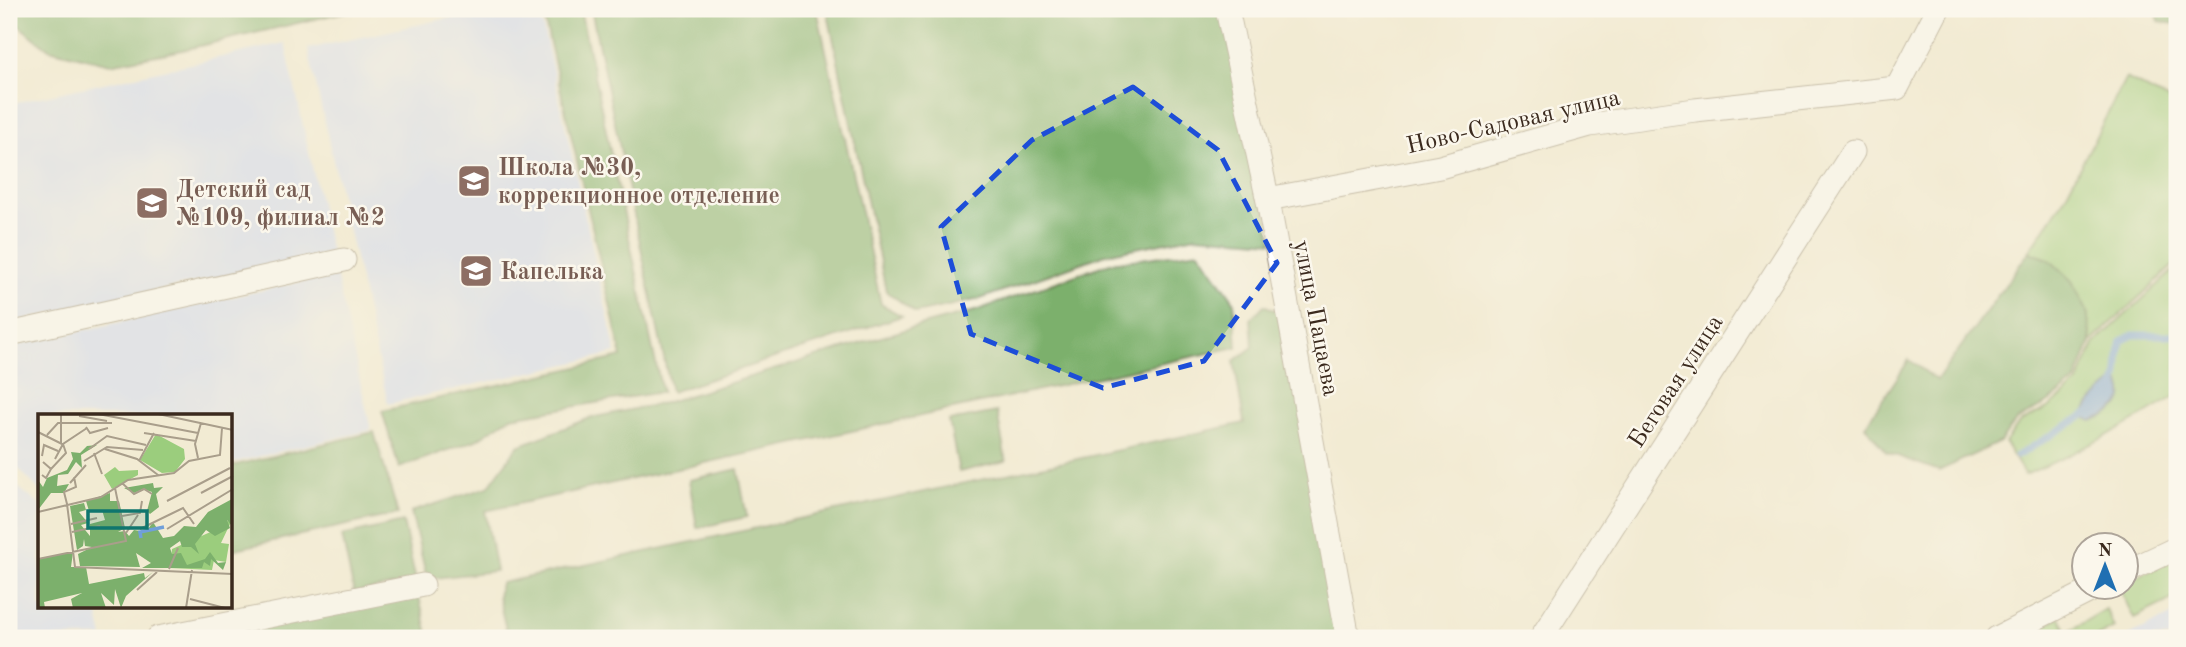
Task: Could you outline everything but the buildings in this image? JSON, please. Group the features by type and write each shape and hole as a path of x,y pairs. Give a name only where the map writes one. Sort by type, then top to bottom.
{"street":[{"name":"улица Пацаева","path":"1227,9 1268,199 1348,638"},
{"name":"Ново-Садовая улица","path":"1268,199 1440,167 1590,125 1695,110 1897,88 1938,9"},
{"name":"Беговая улица","path":"1541,638 1853,152"},
{"path":"9,334 344,260"},
{"path":"2140,565 2177,548"},
{"path":"158,638 423,585"},
{"path":"1997,638 2070,600"}],"highlighted area":[{"path":"1133,87 1218,150 1277,263 1204,361 1103,388 971,334 941,227 1032,140"}],"shaded area":[{"path":"490,9 539,9 616,353 388,404 308,49"},
{"path":"285,43 331,253 9,323 9,104"},
{"path":"336,274 371,430 233,463 233,414 38,414 38,489 17,467 9,434 9,347"},
{"path":"9,480 38,503 38,608 96,608 103,637 9,638"},
{"path":"2177,612 2177,638 2125,638"}],"green space":[{"path":"15,9 358,9 110,64 49,49 19,26"},
{"path":"542,9 580,9 662,392 511,417 476,440 399,468 382,411 622,357"},
{"path":"591,9 817,9 881,304 902,316 671,392"},
{"path":"827,9 1222,9 1273,242 1196,236 1106,254 980,299 916,313 886,291"},
{"path":"2156,9 2177,9 2177,24 2159,22"},
{"path":"2126,78 2177,104 2177,262 2091,342 2087,311 2049,259 2029,252 2061,204"},
{"path":"1199,251 1234,301 1237,347 485,511 496,571 427,579 411,512 488,487 518,446 590,418 664,403 975,311 1110,263"},
{"path":"2029,252 2049,259 2072,281 2087,311 2091,342 2076,381 2049,402 2016,421 2000,442 1939,471 1886,452 1865,426 1909,360 1937,380"},
{"path":"2177,267 2177,395 2103,438 2025,475 2005,443 2019,423 2051,406 2078,383 2094,344"},
{"path":"1264,305 1286,316 1341,638 508,638 498,596 501,583 1244,423 1234,361 1253,347 1251,319"},
{"path":"997,412 1006,461 959,472 949,421"},
{"path":"374,432 398,514 233,550 233,466"},
{"path":"738,469 747,517 697,528 689,480"},
{"path":"403,522 416,581 354,593 342,536"},
{"path":"2177,557 2177,597 2134,618 2126,602 2140,602 2140,576"},
{"path":"417,589 429,638 177,638"},
{"path":"2106,609 2114,627 2094,638 2018,638 2060,617 2067,632"}],"water":[{"path":"2118,379 2122,395 2118,406 2092,421 2083,416 2098,395"}],"waterway":[{"path":"2115,385 2121,341 2133,335 2177,335"},
{"path":"2017,456 2088,413"}],"place":[{"name":"Школа №30, коррекционное отделение","path":"474,181"},
{"name":"Детский сад №109, филиал №2","path":"152,203"},
{"name":"Капелька","path":"476,271"}]}
